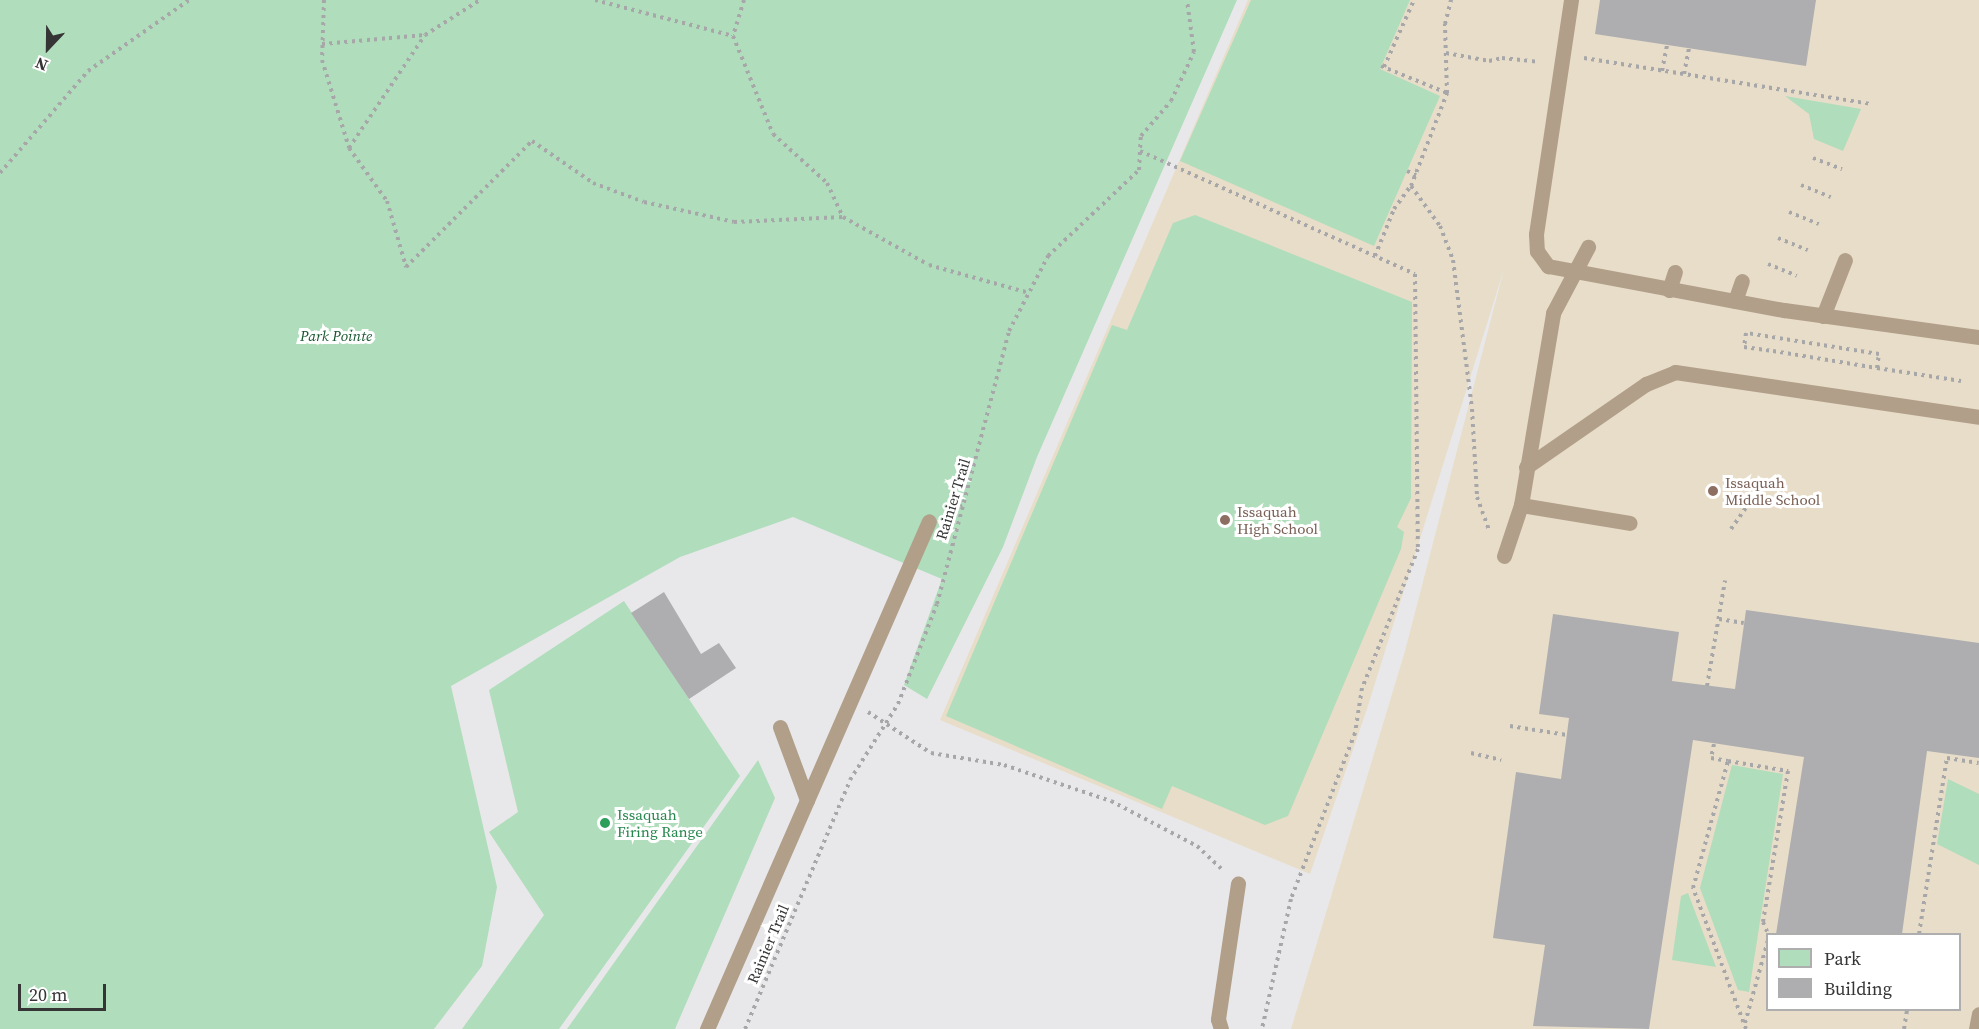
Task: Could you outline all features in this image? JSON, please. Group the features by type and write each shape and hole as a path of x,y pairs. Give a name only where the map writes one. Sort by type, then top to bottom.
{"lane":[{"path":"1571,0 1536,234 1541,260 1576,274 1823,316 1979,337"},
{"path":"1504,556 1521,505 1553,313 1562,290 1576,274 1588,247"},
{"path":"1823,316 1845,260"},
{"path":"1669,290 1675,272"},
{"path":"1734,301 1742,282"},
{"path":"1526,467 1646,384 1675,372 1979,417"},
{"path":"1521,505 1630,523"},
{"path":"707,1029 929,521"},
{"path":"780,727 807,800"},
{"path":"1221,1029 1218,1019 1238,883"},
{"path":"1976,1029 1979,1014"}],"path":[{"path":"0,173 88,71 189,0"},
{"path":"324,0 322,60 349,148 387,201 406,267 532,141 593,183 644,202 734,222 843,217 929,265 1029,293"},
{"path":"349,148 426,35 480,0"},
{"path":"596,0 733,36"},
{"path":"744,0 733,36 773,134 827,183 843,217"},
{"name":"Rainier Trail","path":"745,1029 850,780 898,704 937,604 1010,331 1048,256 1138,170 1141,136 1171,100 1194,52 1187,0"},
{"path":"1414,0 1382,67 1447,93"},
{"path":"1375,256 1394,209 1412,186 1447,93 1446,53 1451,0"},
{"path":"322,44 426,35"},
{"path":"1662,71 1667,45"},
{"path":"1684,74 1689,48"},
{"path":"1446,53 1489,62 1526,61"},
{"path":"1583,58 1870,104"},
{"path":"1140,152 1415,274 1418,549 1362,688 1355,733 1291,898 1262,1029"},
{"path":"1813,158 1842,170"},
{"path":"1407,171 1416,175"},
{"path":"1801,185 1831,197"},
{"path":"1412,186 1440,226 1453,261 1472,409 1477,497 1490,530"},
{"path":"1789,212 1819,224"},
{"path":"1779,238 1808,250"},
{"path":"1768,264 1797,276"},
{"path":"1877,368 1879,354 1746,333 1744,347 1877,368 1961,381"},
{"path":"1731,529 1750,502"},
{"path":"1707,686 1725,581"},
{"path":"1719,619 1744,623"},
{"path":"851,703 886,721 931,753 1004,765 1112,801 1197,846 1238,883"},
{"path":"1510,726 1567,735"},
{"path":"1714,744 1711,758 1788,771 1763,922 1768,933"},
{"path":"1471,753 1501,760"},
{"path":"1919,933 1947,758 1979,763"},
{"path":"1728,761 1693,888 1746,1029"},
{"path":"1744,1024 1766,944"},
{"path":"1904,1029 1907,1011"}],"shaded area":[{"path":"1248,0 1979,0 1979,1029 1291,1029 1405,651 1504,269 1367,709 1310,874 940,720"}],"green space":[{"name":"Park Pointe","path":"0,0 1237,0 1037,457 1003,547 927,699 904,685 942,579 793,517 680,557 451,686 497,887 482,966 434,1029 0,1029"},
{"path":"1251,0 1410,0 1380,69 1440,96 1374,246 1180,161"},
{"path":"1785,96 1861,109 1843,151 1814,139 1809,114"},
{"path":"1195,215 1412,302 1411,498 1397,527 1404,532 1401,549 1288,816 1265,825 1172,786 1162,809 946,716 1112,325 1127,330 1173,223"},
{"name":"Issaquah Firing Range","path":"624,601 740,776 559,1029 462,1029 544,915 489,832 518,812 489,690"},
{"path":"758,760 775,798 675,1029 567,1029"},
{"path":"1732,765 1783,774 1749,992 1738,990 1700,888"},
{"path":"1948,779 1979,794 1979,865 1937,844"},
{"path":"1688,893 1716,967 1672,960 1681,896"}],"building":[{"path":"1600,0 1816,0 1806,66 1595,34"},
{"path":"664,592 701,654 719,643 736,668 689,699 631,613"},
{"path":"1746,610 1979,643 1979,758 1927,751 1902,933 1776,933 1804,757 1693,740 1649,1029 1533,1026 1545,945 1493,938 1516,772 1561,779 1569,718 1539,714 1553,614 1679,632 1672,681 1735,689"}],"place":[{"name":"Issaquah Middle School","path":"1713,491"},
{"name":"Issaquah High School","path":"1225,520"},
{"name":"Issaquah Firing Range","path":"605,823"}]}
